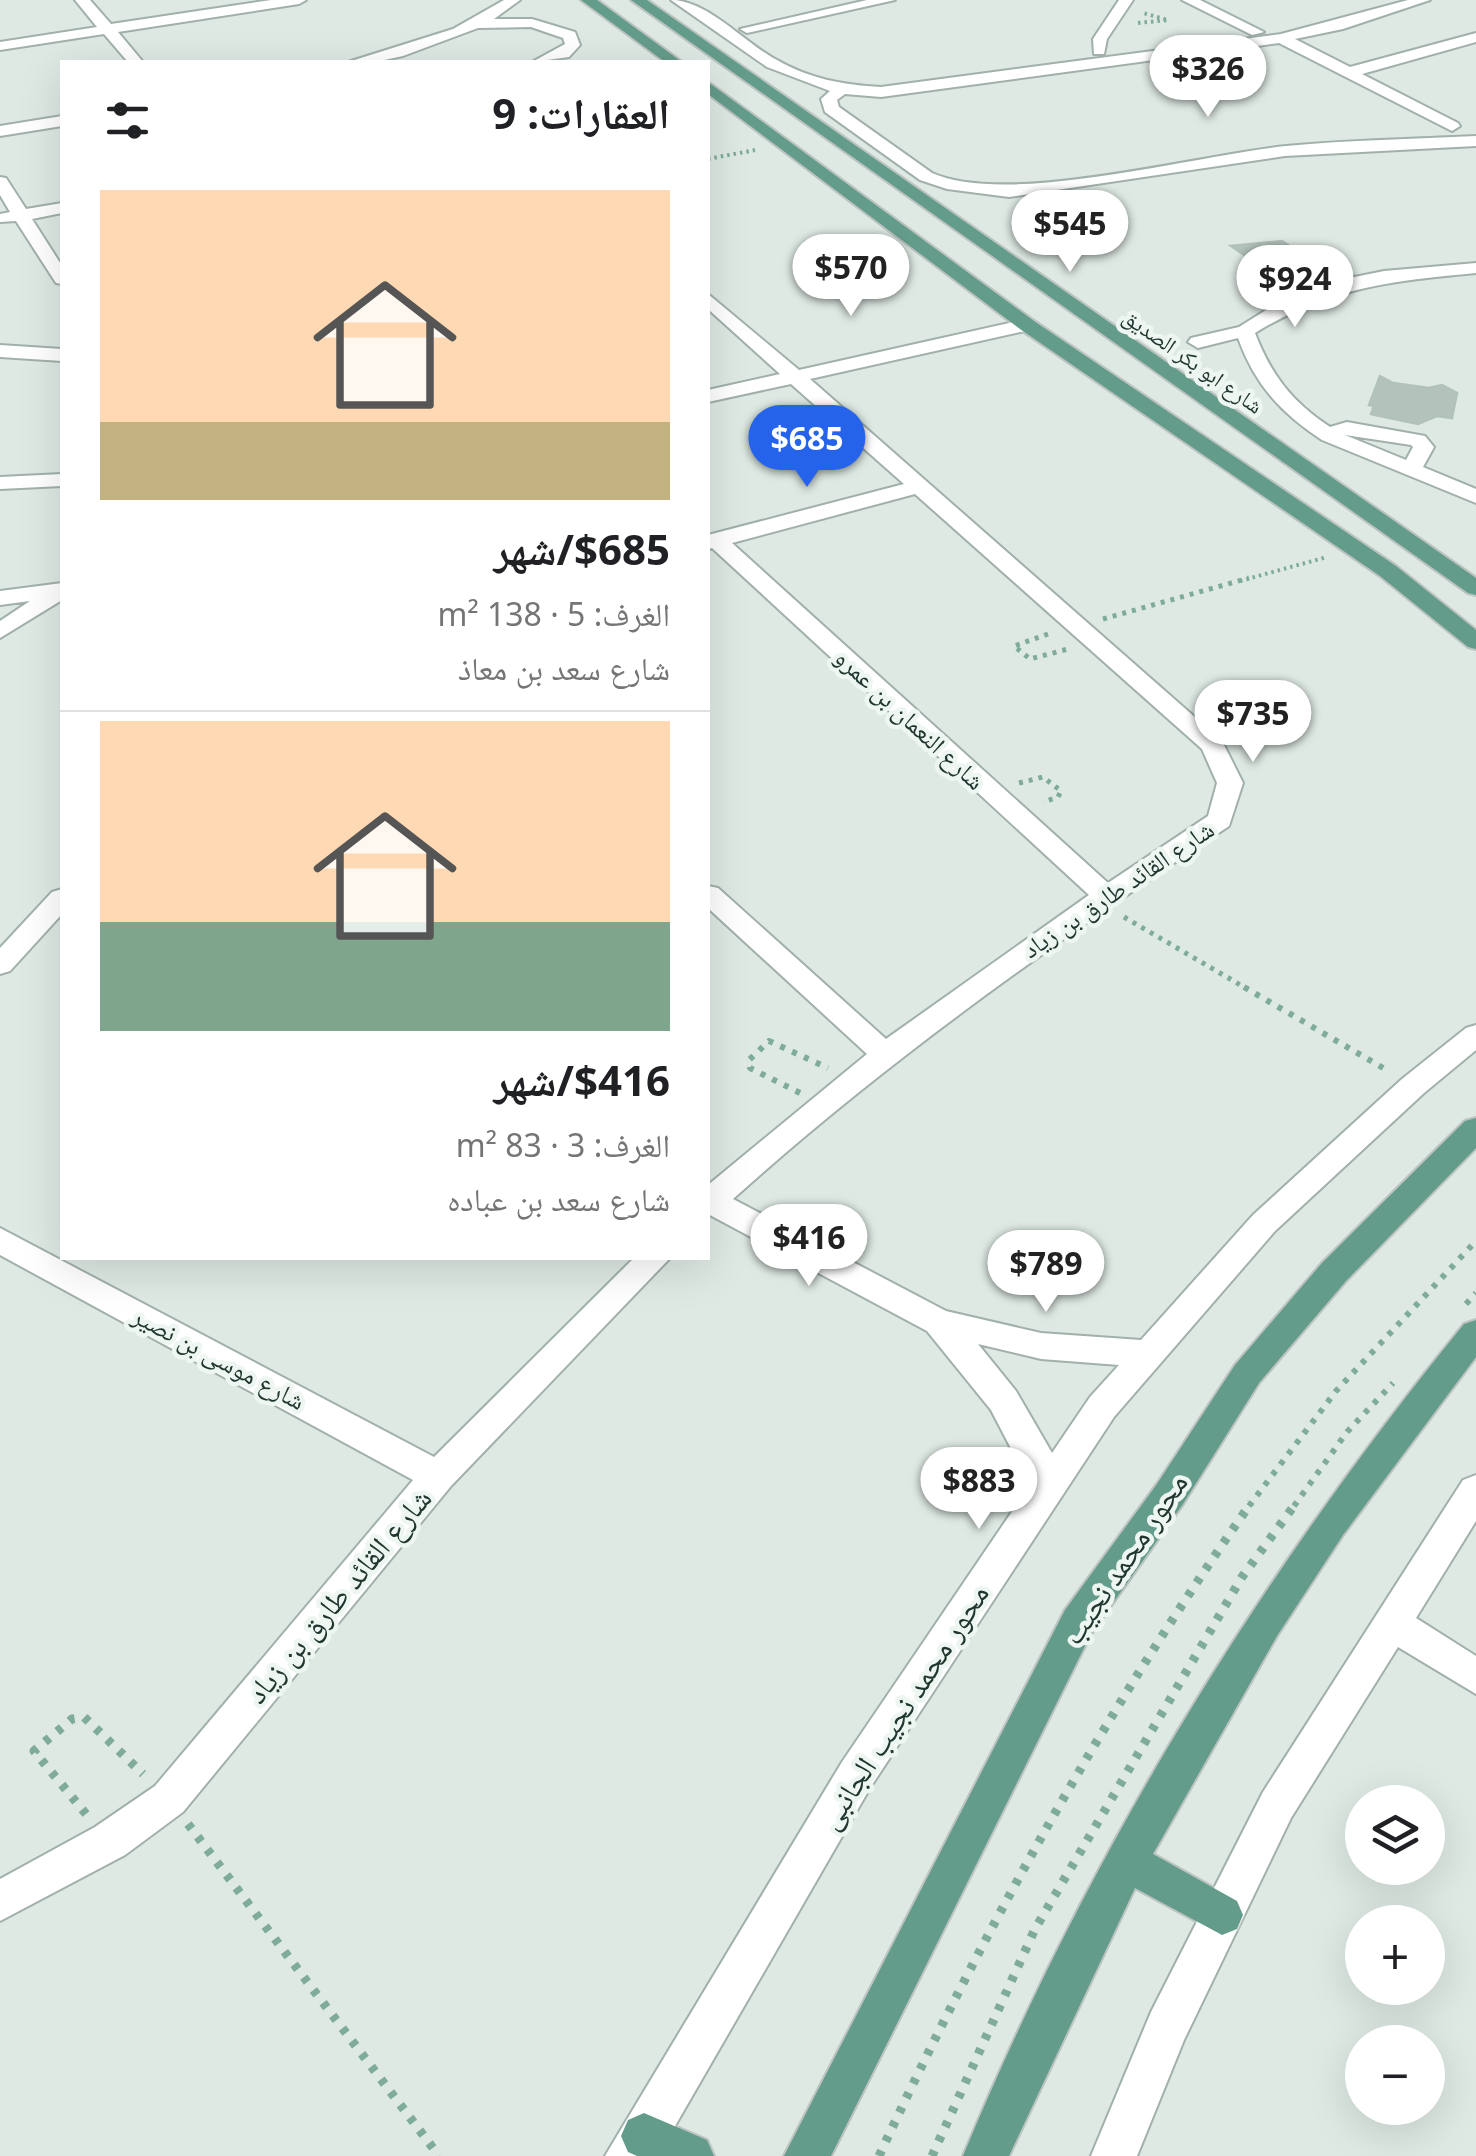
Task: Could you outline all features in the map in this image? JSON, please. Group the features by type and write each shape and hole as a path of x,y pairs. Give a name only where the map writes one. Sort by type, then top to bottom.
{"main road":[{"path":"588,0 671,60"},
{"name":"شارع ابو بكر الصديق","path":"638,0 1476,588"},
{"path":"717,98 789,147 1027,325 1356,549 1476,642"},
{"path":"789,147 838,141"},
{"name":"محور محمد نجيب","path":"808,2156 1078,1622 1170,1494 1248,1374 1334,1272 1476,1129"},
{"path":"986,2156 1040,2032 1125,1860 1209,1711 1292,1580 1476,1333"},
{"path":"1125,1860 1222,1915"},
{"path":"636,2146 691,2156"}],"street":[{"path":"82,0 134,60"},
{"path":"0,46 299,0"},
{"path":"365,60 416,48 476,24 513,0"},
{"path":"678,0 785,73 840,90 901,90 1151,51 1257,32 1388,0"},
{"path":"702,0 816,73 864,82 1100,44 1151,51 1282,38 1423,0"},
{"path":"747,29 888,0"},
{"path":"1100,44 1126,0"},
{"path":"1188,0 1257,32"},
{"path":"476,24 532,23 570,36 573,45 564,54 546,60"},
{"path":"1347,72 1476,37"},
{"path":"1282,38 1452,126"},
{"path":"840,90 828,99 831,109 932,180 972,188 1101,160"},
{"path":"0,120 60,110"},
{"path":"0,131 60,121"},
{"path":"1219,142 1476,126"},
{"path":"0,148 20,128"},
{"path":"1003,182 1034,182 1032,190 1137,170 1285,151 1476,141"},
{"path":"0,182 60,276"},
{"path":"0,219 60,208"},
{"path":"1198,342 1245,330 1310,296 1384,276 1476,268"},
{"path":"1384,276 1418,288 1476,283"},
{"name":"شارع القائد طارق بن زياد","path":"710,302 1213,746 1230,783 1220,820 1102,898 884,1054 710,1200"},
{"path":"710,395 786,369 1006,309"},
{"path":"710,376 786,369 1027,325"},
{"path":"1245,330 1258,367 1273,393 1330,436 1476,496"},
{"path":"0,351 60,355"},
{"path":"1330,436 1347,428 1418,440 1424,446 1420,474"},
{"path":"1420,474 1476,478"},
{"path":"0,481 60,480"},
{"path":"712,541 919,488"},
{"name":"شارع النعمان بن عمرو","path":"712,541 1102,898"},
{"path":"0,598 60,590"},
{"path":"0,631 60,591"},
{"path":"710,896 884,1054"},
{"path":"0,964 60,903"},
{"name":"محور محمد نجيب الجانبى","path":"636,2146 856,1774 1102,1407 1264,1223 1413,1086 1476,1035"},
{"path":"710,1203 938,1322 1041,1346 1148,1354"},
{"name":"شارع موسى بن نصير","path":"0,1240 438,1476"},
{"name":"شارع القائد طارق بن زياد","path":"0,1901 110,1841 169,1799 438,1476 652,1260"},
{"path":"938,1322 1006,1398 1031,1441 1049,1488"},
{"path":"1114,2156 1167,2027 1276,1805 1476,1490"},
{"path":"1392,1623 1476,1676"}],"path":[{"path":"710,158 789,147"},
{"path":"1084,635 1014,646 1030,659 1084,635 1356,549"},
{"path":"1102,898 1413,1086"},
{"path":"822,1104 750,1068 749,1060 769,1041 852,1079"},
{"path":"878,2156 918,2068 1020,1872 1100,1730 1212,1556 1320,1411 1476,1241"},
{"path":"110,1841 36,1757 38,1745 72,1719 84,1718 169,1799 438,2156"}],"building":[{"path":"1282,241 1326,271 1277,277 1231,246"},
{"path":"1380,376 1393,383 1429,388 1442,385 1457,393 1452,418 1437,416 1418,424 1371,414 1374,406 1369,405"}]}
